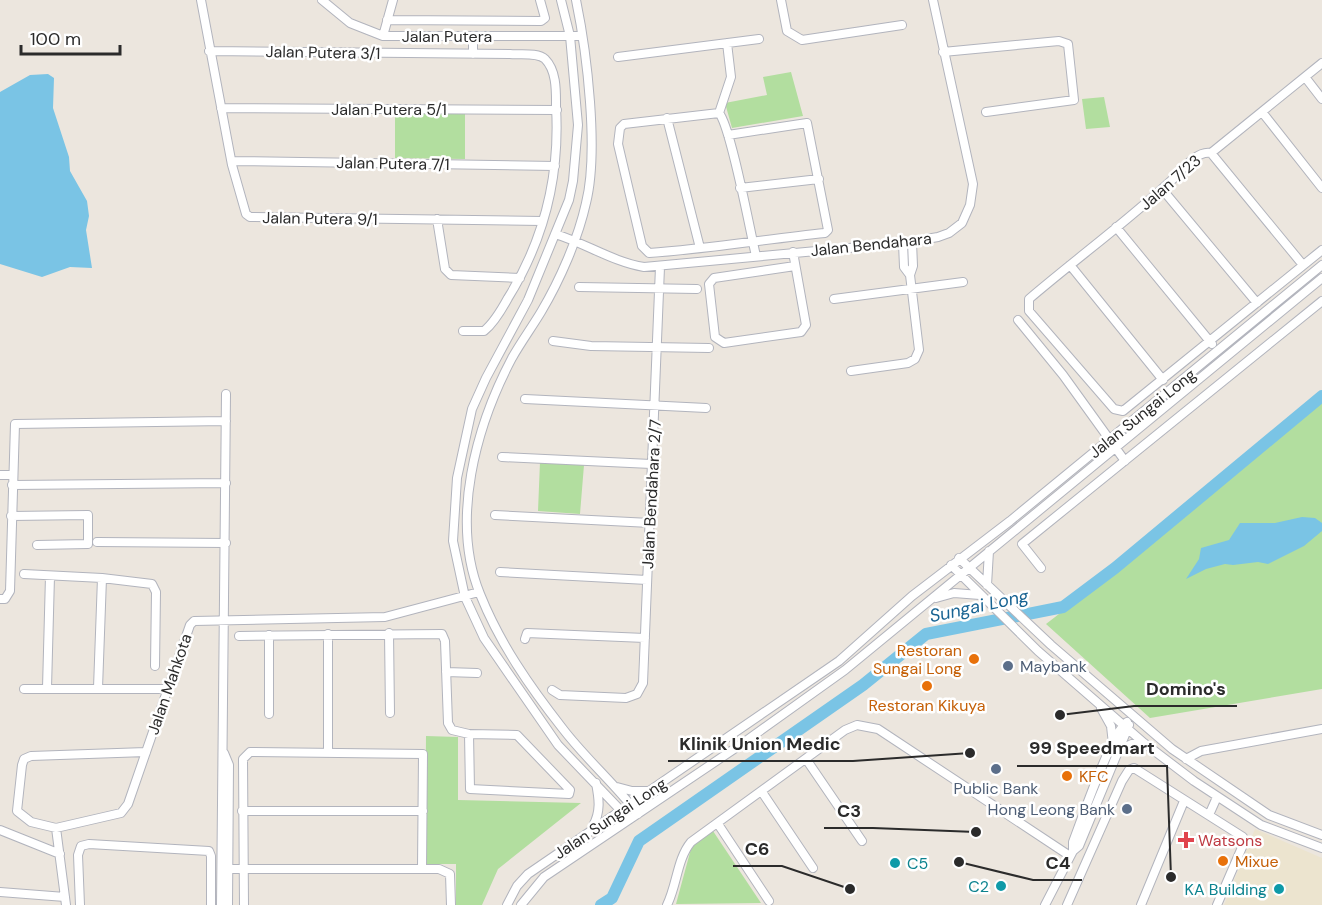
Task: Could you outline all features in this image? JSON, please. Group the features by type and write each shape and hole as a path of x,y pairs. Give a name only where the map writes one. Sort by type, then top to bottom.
{"street":[{"name":"Jalan Putera 9/1","path":"201,0 232,162 244,211 250,217 542,221"},
{"name":"Jalan Putera","path":"322,0 350,23 383,36 582,36"},
{"path":"383,36 393,0"},
{"path":"387,20 542,21 545,18 540,0"},
{"path":"561,0 570,36 578,125 573,181 555,234 528,300 486,378 467,429 457,478 453,541 465,597 484,638 512,682 558,745 596,782 629,819"},
{"path":"576,0 582,36 591,134 591,171 586,205 574,240 543,309 512,358 495,396 482,436 467,510 470,558 479,592 515,665 543,704 638,814"},
{"path":"781,0 787,31 802,40 902,25"},
{"name":"Jalan Bendahara","path":"555,234 632,265 662,267 908,242 939,237 956,228 966,214 973,184 933,0"},
{"path":"473,37 473,54"},
{"path":"618,57 759,39"},
{"path":"943,54 1059,41 1068,44 1071,50 1074,100 986,112"},
{"path":"719,112 731,77 727,43"},
{"name":"Jalan Putera 3/1","path":"209,51 542,56 547,61 555,82 558,149 551,194 520,278 487,328 480,332 463,331"},
{"name":"Jalan 7/23","path":"1163,380 1123,411 1114,410 1029,311 1029,299 1162,189 1196,157 1205,152 1211,153 1322,63"},
{"path":"1305,77 1322,99"},
{"name":"Jalan Putera 5/1","path":"220,108 556,110"},
{"path":"719,112 624,124 620,128 618,144 642,246 649,253 828,230 809,126 803,122 728,135"},
{"path":"719,112 724,118 756,256"},
{"path":"1262,112 1322,188"},
{"path":"667,118 700,248"},
{"path":"1211,153 1303,265"},
{"name":"Jalan Putera 7/1","path":"232,162 555,166"},
{"path":"740,188 819,178"},
{"path":"1162,189 1257,303"},
{"path":"437,219 446,268 451,275 520,278"},
{"path":"1116,227 1217,351"},
{"path":"851,371 908,363 915,359 919,350 910,275 904,267 908,242"},
{"path":"1070,265 1163,380 1322,249"},
{"path":"793,252 806,325 801,332 724,343 715,338 709,284 714,278 795,266"},
{"name":"Jalan Sungai Long","path":"507,905 517,886 528,874 592,828 839,662 959,558 1010,521 1322,265"},
{"name":"Jalan Bendahara 2/7","path":"552,690 560,695 626,698 637,694 643,683 651,464 662,267"},
{"name":"Jalan Sungai Long","path":"521,905 544,876 743,743 845,670 1322,278"},
{"path":"834,299 963,282"},
{"path":"579,287 697,289"},
{"path":"1041,568 1022,544 1322,301"},
{"path":"1018,320 1063,375 1125,461"},
{"path":"552,341 591,345 709,348"},
{"path":"226,394 223,752 225,869 228,905"},
{"path":"525,399 706,408"},
{"path":"0,598 8,595 15,424 226,422"},
{"path":"502,457 651,464"},
{"path":"0,475 12,475"},
{"path":"12,484 226,483"},
{"path":"11,516 88,514 88,544 37,545"},
{"path":"495,515 650,523"},
{"path":"0,536 11,537"},
{"path":"97,542 226,543"},
{"path":"987,585 989,551"},
{"path":"959,558 1129,722 1144,743 1217,797 1261,825 1322,848"},
{"path":"951,565 1006,620 1097,702 1269,815 1322,836"},
{"path":"500,572 647,580"},
{"path":"24,574 102,578 152,584 156,592 155,666"},
{"path":"47,688 50,576"},
{"path":"98,688 102,578"},
{"name":"Jalan Mahkota","path":"146,752 30,756 24,759 22,765 16,811 31,822 56,828 121,813 128,804 190,625 200,619 385,617 479,592"},
{"path":"930,600 954,593 981,595"},
{"path":"328,619 328,752"},
{"path":"389,633 390,713"},
{"path":"525,639 527,633 645,638"},
{"path":"239,636 442,634 445,641 448,723 457,732 517,735 570,790 567,795 470,789 469,734"},
{"path":"269,635 269,714"},
{"path":"839,662 845,670"},
{"path":"446,672 477,673"},
{"path":"24,688 166,689"},
{"path":"1097,702 1111,726 1112,746"},
{"path":"1045,905 1071,853 1072,842 1112,746 1129,722"},
{"path":"1071,853 1079,846 1120,750 1129,722"},
{"path":"667,905 679,876 685,850 691,842 857,725 878,729 1071,853"},
{"path":"1186,759 1195,753 1322,729"},
{"path":"1120,750 1132,744 1144,743"},
{"path":"244,905 242,811 243,759 246,755 420,752 424,758 422,869"},
{"path":"806,759 862,841"},
{"path":"1067,905 1128,770 1136,768 1241,835 1243,844 1217,905"},
{"path":"592,828 599,815 596,782"},
{"path":"617,787 632,791 650,791"},
{"path":"762,792 813,868"},
{"path":"1209,815 1217,797"},
{"path":"1141,905 1185,801"},
{"path":"242,811 423,812"},
{"path":"718,824 769,901"},
{"path":"0,892 66,901 56,828"},
{"path":"0,830 60,854"},
{"path":"80,905 78,855 81,846 89,844 209,851 211,905"},
{"path":"225,869 439,869 450,874 451,905"},
{"path":"221,905 225,869"}],"shaded area":[{"path":"1255,829 1322,858 1322,905 1224,905"}],"green space":[{"path":"791,72 803,116 732,128 725,103 767,95 763,77"},
{"path":"1104,97 1110,127 1086,129 1082,99"},
{"path":"395,113 465,114 465,159 395,158"},
{"path":"1322,401 1322,689 1150,718 1046,624 1129,560"},
{"path":"540,462 584,465 580,514 538,511"},
{"path":"426,736 458,737 458,800 581,803 498,869 482,905 456,905 456,864 425,864"},
{"path":"713,831 761,903 676,904 692,845"}],"water":[{"path":"48,74 54,78 53,108 69,157 70,171 87,201 89,216 86,230 92,268 70,267 42,277 0,264 0,92 30,75"},
{"path":"1302,517 1315,518 1322,523 1322,531 1304,546 1268,564 1258,562 1225,564 1206,569 1186,579 1199,559 1201,548 1229,540 1240,523 1275,523"}],"waterway":[{"name":"Sungai Long","path":"601,905 612,898 639,841 863,685 926,634 1063,607 1115,568 1322,396"}],"place":[{"name":"Restoran Sungai Long","path":"974,659"},
{"name":"Maybank","path":"1008,666"},
{"name":"Restoran Kikuya","path":"927,686"},
{"name":"Domino's","path":"1060,715"},
{"name":"Klinik Union Medic","path":"970,753"},
{"name":"Public Bank","path":"996,769"},
{"name":"KFC","path":"1067,776"},
{"name":"Hong Leong Bank","path":"1127,809"},
{"name":"C3","path":"976,832"},
{"name":"Watsons","path":"1186,840"},
{"name":"Mixue","path":"1223,861"},
{"name":"C4","path":"959,862"},
{"name":"C5","path":"895,863"},
{"name":"99 Speedmart","path":"1171,877"},
{"name":"C2","path":"1001,886"},
{"name":"C6","path":"850,889"},
{"name":"KA Building","path":"1279,889"}]}
